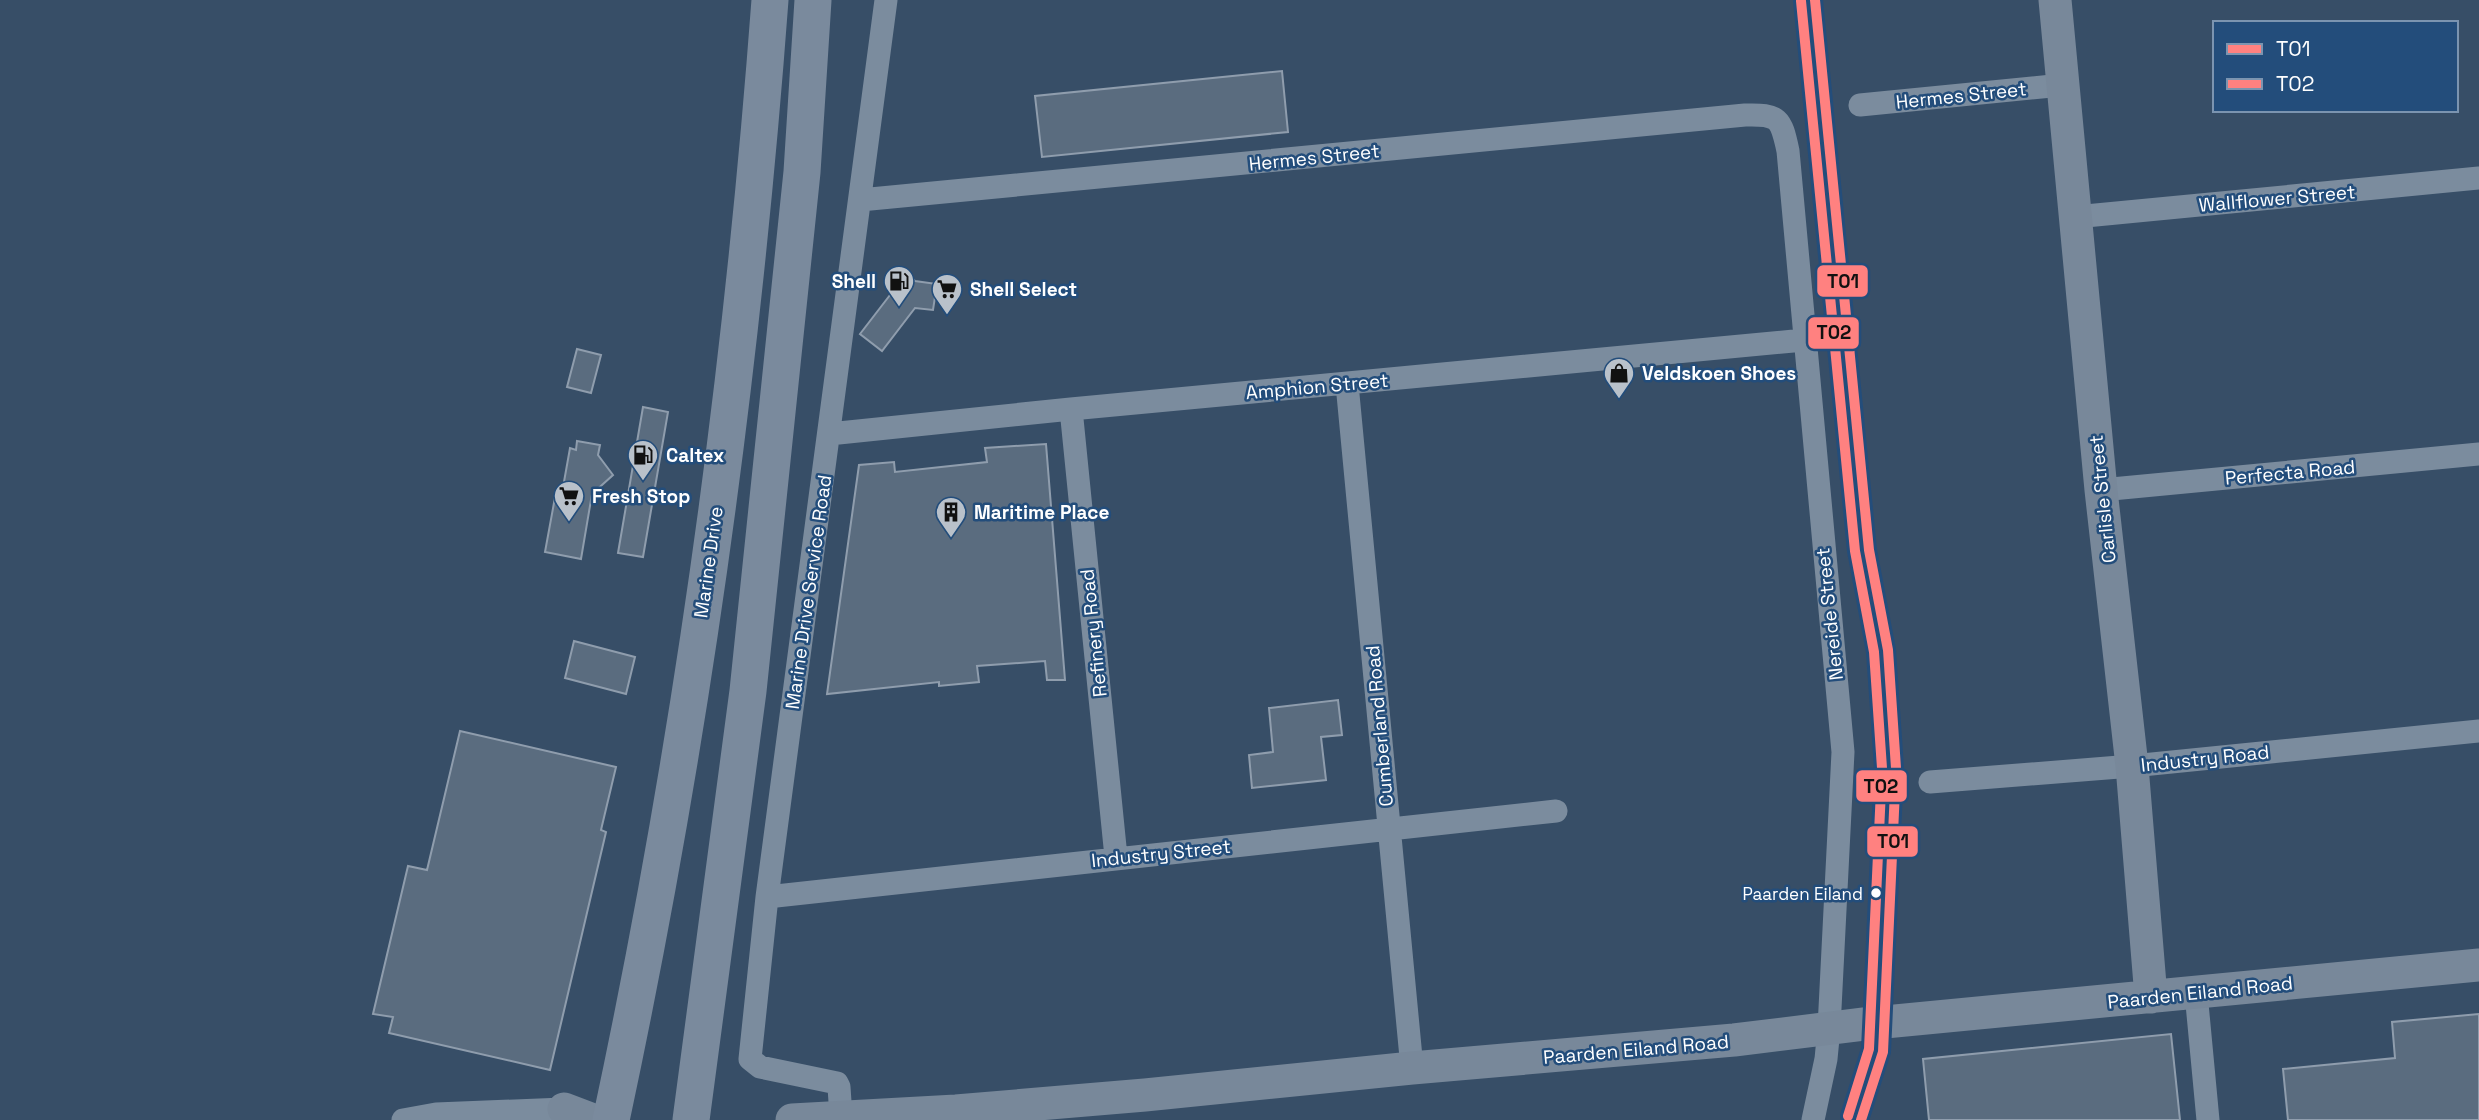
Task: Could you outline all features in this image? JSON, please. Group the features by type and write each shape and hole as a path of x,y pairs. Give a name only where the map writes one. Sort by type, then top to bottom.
{"main road":[{"name":"Marine Drive","path":"611,1120 691,693 740,323 758,159 770,0"},
{"path":"691,1120 748,691 802,172 813,0"}],"street":[{"name":"Marine Drive Service Road","path":"841,1117 837,1083 760,1067 750,1059 767,897 886,0"},
{"name":"Carlisle Street","path":"2055,0 2101,490 2132,766 2151,997"},
{"name":"Hermes Street","path":"1860,104 2062,85"},
{"name":"Hermes Street","path":"860,200 1768,114"},
{"name":"Nereide Street","path":"1768,114 1779,123 1784,132 1788,151 1843,752 1829,1028 1826,1059 1813,1120"},
{"name":"Wallflower Street","path":"2074,217 2479,178"},
{"name":"Amphion Street","path":"829,434 1804,340"},
{"name":"Cumberland Road","path":"1347,384 1412,1068"},
{"name":"Refinery Road","path":"1070,409 1116,857"},
{"name":"Perfecta Road","path":"2101,490 2479,454"},
{"name":"Industry Road","path":"1930,782 2132,766 2479,731"},
{"name":"Industry Street","path":"767,897 1556,811"},
{"name":"Paarden Eiland Road","path":"792,1120 956,1111 1145,1096 1412,1068 1734,1041 1829,1028 2479,965"},
{"path":"2196,993 2208,1120"},
{"path":"403,1120 431,1117 579,1115"}],"building":[{"path":"1282,71 1288,132 1042,157 1035,96"},
{"path":"907,273 915,281 937,284 933,310 915,308 882,351 860,334"},
{"path":"577,349 601,355 591,393 567,387"},
{"name":"Caltex","path":"643,407 668,412 643,557 618,553"},
{"name":"Fresh Stop","path":"577,441 600,445 598,455 613,475 592,494 581,559 545,552 556,492 562,493 570,448 576,450"},
{"name":"Maritime Place","path":"1046,444 1065,680 1047,680 1045,661 977,666 979,682 939,686 939,682 827,694 859,465 894,462 895,472 987,462 985,448"},
{"path":"574,641 635,657 626,694 565,678"},
{"path":"1338,700 1342,735 1321,737 1326,780 1252,788 1249,755 1273,752 1269,708"},
{"path":"460,731 616,767 601,830 606,832 550,1070 389,1033 393,1017 373,1014 408,866 427,870"},
{"path":"2479,1014 2479,1120 2288,1120 2283,1069 2395,1058 2392,1022"},
{"path":"2171,1034 2180,1120 1929,1120 1923,1059"}],"transit line":[{"name":"T01","path":"1815,0 1869,550 1888,650 1896,768 1883,1052 1861,1120"},
{"name":"T02","path":"1801,1 1855,551 1874,652 1882,768 1869,1049 1848,1116"}],"place":[{"name":"Shell","path":"899,308"},
{"name":"Shell Select","path":"947,316"},
{"name":"Veldskoen Shoes","path":"1619,400"},
{"name":"Caltex","path":"643,482"},
{"name":"Fresh Stop","path":"569,523"},
{"name":"Maritime Place","path":"951,539"},
{"name":"Paarden Eiland","path":"1876,893"}]}
